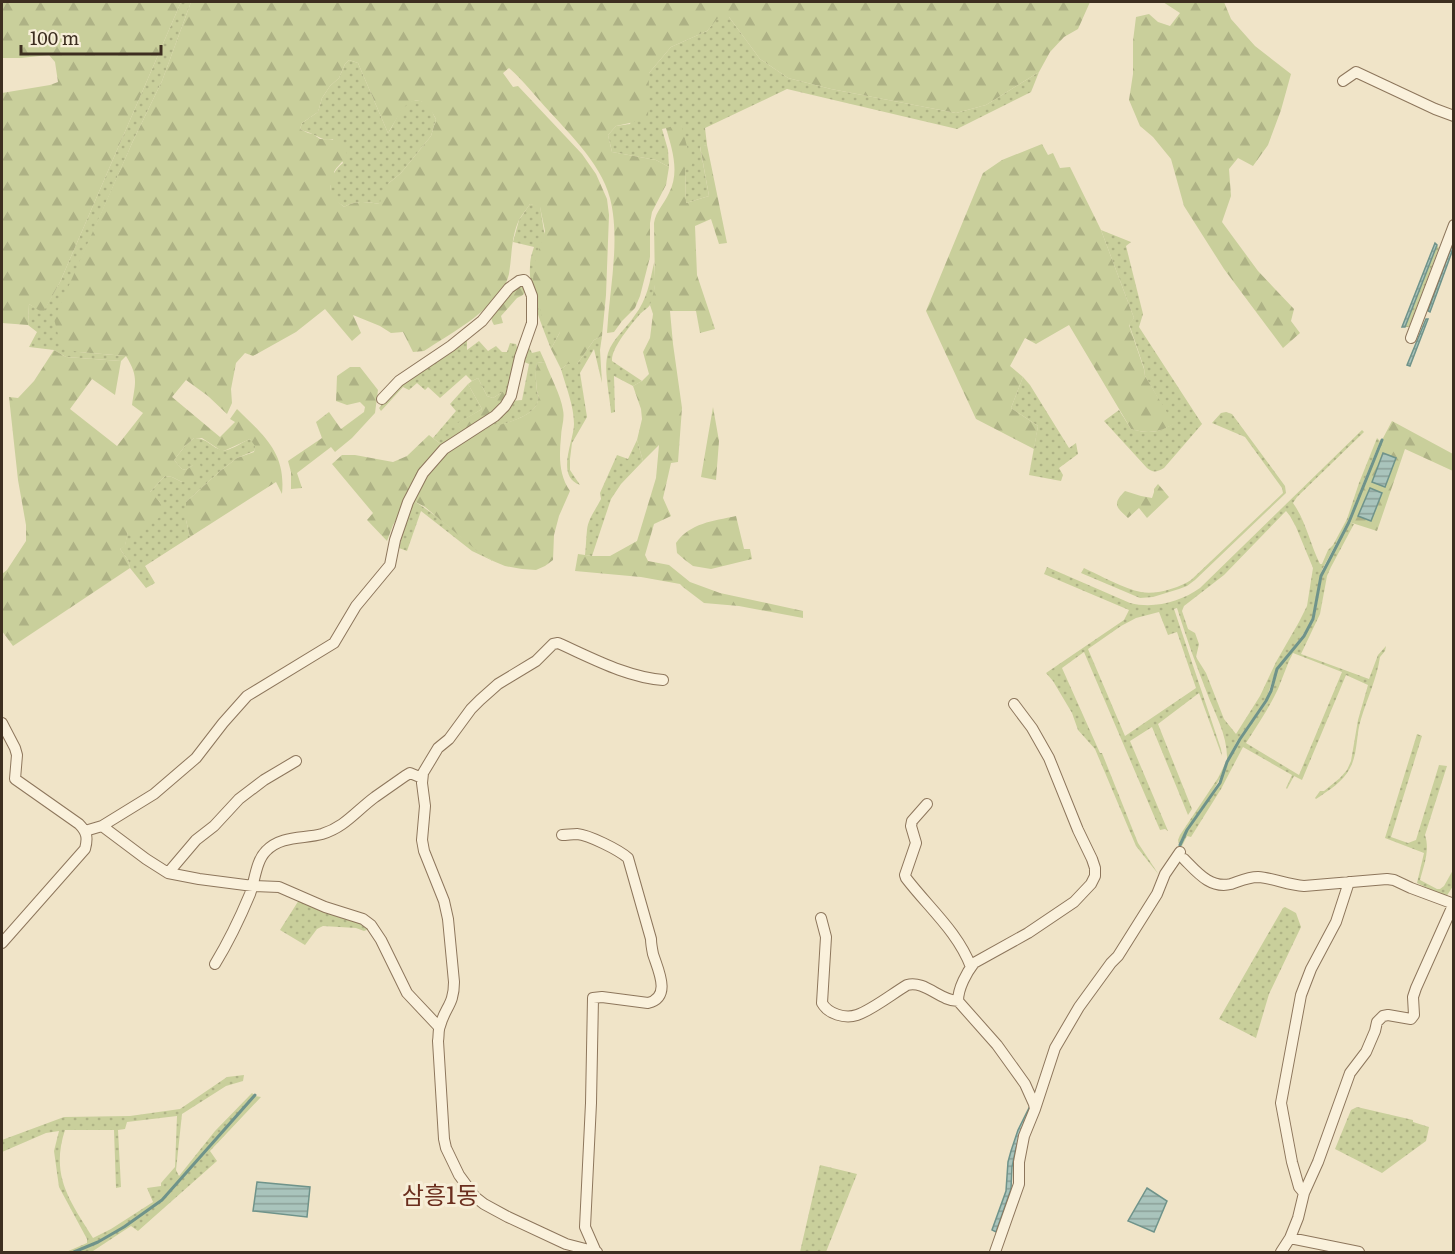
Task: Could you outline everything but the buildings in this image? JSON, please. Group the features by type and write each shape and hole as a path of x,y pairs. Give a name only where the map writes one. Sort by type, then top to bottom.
{"street":[{"path":"1343,81 1356,72 1454,116"},
{"path":"1411,338 1454,225"},
{"path":"85,831 102,826 154,794 196,758 247,696 334,643 356,606 390,565 395,540 408,502 423,473 444,448 495,416 511,396 520,357 532,323 532,296 527,283 524,280 519,281 509,288 482,321 451,346 399,381 382,399"},
{"path":"596,1252 566,1244 484,1204 466,1186 446,1148 438,1041 439,1027 454,993 452,956 444,901 424,851 422,840 425,806 422,778 438,748 449,739 475,705 498,684 536,661 553,644 558,642 593,660 648,678 663,680"},
{"path":"1014,704 1032,728 1049,758 1095,868 1095,876 1091,884 1074,902 1028,933 981,958 971,967 958,995 958,1001 1016,1070 1025,1084 1035,1109"},
{"path":"2,723 15,748 15,779 70,817 85,831 88,840 85,849 2,943"},
{"path":"168,873 196,840 214,826 239,799 264,780 296,761"},
{"path":"215,964 238,923 260,861 271,846 337,828 375,797 410,773 422,778"},
{"path":"927,804 912,821 911,826 916,843 905,875 917,893 944,921 971,967"},
{"path":"102,826 168,873 253,886 279,887 325,907 357,916 374,930 408,993 439,1027"},
{"path":"562,835 585,835 622,852 628,858 662,983 662,992 658,998 648,1003 602,997 593,998 585,1227 596,1252"},
{"path":"994,1252 1019,1184 1019,1162 1024,1136 1055,1048 1079,1007 1118,956 1157,894 1165,874 1182,855 1213,884 1231,884 1255,877 1293,885 1327,885 1377,879 1394,880 1453,903 1416,988 1413,997 1414,1015 1411,1019 1383,1016 1377,1022 1366,1052 1350,1073 1318,1162 1304,1193 1298,1218 1281,1252"},
{"path":"1304,1193 1299,1187 1292,1162 1281,1102 1301,995 1311,969 1336,922 1349,882"},
{"path":"821,918 826,937 822,1003 831,1013 846,1016 857,1015 914,983 951,1001 958,1001"},
{"path":"1290,1238 1359,1252"}],"green space":[{"path":"2,2 181,2 60,282 43,313 29,304 28,325 2,323 2,93 58,82 55,62 49,55 2,58"},
{"path":"181,2 191,2 162,81 133,141 55,319 79,352 126,356 121,361 66,357 54,350 29,347 37,332 28,325 29,304 43,312 60,282"},
{"path":"191,2 1090,2 1078,29 1064,37 1050,52 1039,72 986,105 956,113 831,89 788,78 760,59 729,17 718,18 707,31 671,47 649,73 648,119 616,126 608,135 612,152 656,160 669,167 666,185 652,212 650,257 640,296 635,308 614,332 607,333 613,274 614,229 610,199 605,185 590,158 509,68 503,73 513,87 518,86 582,154 596,174 607,199 609,215 602,336 594,340 577,364 568,364 561,369 551,349 560,332 544,324 533,281 534,265 545,231 540,207 530,204 516,226 509,274 504,286 486,308 474,318 424,351 413,352 403,332 391,333 353,315 361,333 352,341 325,309 296,332 253,356 245,353 236,363 231,389 232,403 227,414 186,380 172,397 220,437 235,422 230,419 237,409 264,437 277,456 282,479 282,494 276,482 190,537 186,520 186,502 237,458 254,452 255,446 250,439 226,450 220,450 202,438 194,438 174,460 186,470 193,465 200,464 202,472 189,481 182,482 165,476 150,492 164,508 160,517 137,534 128,532 125,546 120,549 128,560 130,568 13,646 2,631 2,574 26,541 26,525 18,480 9,397 18,398 34,381 54,350 66,357 121,361 115,395 92,379 70,409 117,446 143,413 132,405 134,375 126,356 65,349 60,342 54,319 162,81","holes":["349,60 358,63 388,133 403,108 414,101 418,100 426,105 436,119 431,136 401,173 381,193 380,204 358,202 344,207 333,195 330,186 336,179 334,172 347,156 346,147 340,140 320,139 300,129 302,123 318,112 322,98 339,78 345,64"]},
{"path":"1163,2 1224,2 1231,19 1255,46 1291,74 1268,145 1253,166 1238,158 1229,169 1231,196 1222,222 1258,271 1294,309 1291,321 1300,333 1283,348 1224,269 1184,206 1171,159 1153,137 1140,126 1129,100 1133,74 1136,17 1149,14 1158,22 1170,26 1180,13"},
{"path":"718,17 729,17 760,59 788,78 831,89 956,113 986,105 1039,72 1031,92 957,129 787,89 705,128 707,145 700,147 709,196 686,203 681,125 662,129 668,150 669,167 656,160 612,152 608,135 616,126 630,124 649,73 671,47 707,31"},
{"path":"349,60 358,63 388,133 403,107 412,101 426,103 436,119 431,136 401,173 389,183 380,204 358,202 344,207 335,200 330,190 331,180 343,163 333,139 323,139 300,129 302,123 318,112 322,98 339,78"},
{"path":"681,124 692,165 685,169 686,203 709,196 700,146 707,145 727,243 719,244 711,219 695,226 697,275 715,329 700,333 696,311 670,311 682,408 678,462 671,463 663,498 671,516 654,524 645,555 648,561 669,565 690,582 720,593 803,611 803,618 739,606 704,603 680,584 641,577 575,571 578,554 610,556 637,541 656,478 659,445 643,461 637,440 642,419 641,409 633,386 649,374 643,352 650,338 653,314 650,305 655,287 654,223 674,177 674,160 666,128"},
{"path":"1042,144 1048,155 1053,153 1060,168 1070,167 1101,230 1134,318 1129,325 1145,376 1174,424 1168,427 1153,432 1131,429 1069,325 1036,344 1025,338 1010,366 1023,377 1011,408 1038,426 1034,449 976,419 926,311 983,173 1002,160"},
{"path":"530,204 540,206 560,332 551,349 531,287 530,263 534,247 513,242 519,220"},
{"path":"1101,230 1131,242 1126,246 1143,314 1139,327 1202,424 1164,468 1157,471 1147,468 1104,421 1119,410 1131,429 1153,432 1173,424 1145,376 1129,324 1134,318"},
{"path":"1437,245 1439,248 1409,327 1405,327"},
{"path":"654,263 655,284 652,301 622,337 612,361 642,381 633,386 614,376 615,412 611,413 606,375 608,353 639,309 648,290"},
{"path":"523,282 527,288 523,295 517,298 501,316 503,323 494,325 493,312"},
{"path":"602,336 600,350 602,383 594,349 580,373 587,417 572,443 570,470 580,485 573,480 567,466 574,417 561,369 568,364 577,364 594,340"},
{"path":"467,340 467,350 479,341 488,351 496,346 502,352 507,352 510,343 516,344 518,351 507,397 501,393 493,398 487,396 478,378 472,381 466,375 440,398 428,387 425,390 417,383 409,390 403,387 381,411 379,408 396,388"},
{"path":"528,345 532,353 540,351 545,362 537,363 538,401 535,407 522,417 482,431 497,419 511,401 522,400 529,364 522,361"},
{"path":"545,362 562,404 564,417 561,434 561,466 570,491 554,535 553,560 536,570 522,569 493,561 425,507 412,500 429,469 444,454 483,430 515,420 530,412 538,399 537,363"},
{"path":"350,367 360,367 378,390 375,413 352,438 335,452 331,447 297,473 302,488 291,489 291,472 288,461 322,438 316,422 329,412 341,429 364,412 365,407 360,402 347,405 336,401 337,376"},
{"path":"1023,377 1069,448 1076,443 1078,454 1059,468 1063,475 1061,481 1029,475 1038,426 1011,408"},
{"path":"478,378 487,396 493,398 504,391 507,397 498,410 463,431 456,424 482,409 468,384"},
{"path":"468,384 482,409 457,424 463,431 442,445 433,438 456,411 450,404"},
{"path":"713,407 719,441 716,480 701,477"},
{"path":"1221,413 1232,414 1285,486 1286,493 1187,586 1153,597 1140,598 1081,573 1084,568 1120,585 1147,593 1180,586 1191,580 1283,493 1282,488 1245,437 1212,423"},
{"path":"1392,421 1453,454 1453,471 1405,449 1377,531 1349,522"},
{"path":"1362,430 1364,432 1293,503 1320,564 1322,564 1347,519 1377,438 1380,441 1348,521 1322,570 1312,620 1277,668 1265,702 1237,741 1227,760 1220,725 1177,608 1174,609 1222,756 1199,693 1158,724 1192,809 1188,815 1152,727 1130,741 1168,831 1160,830 1084,652 1062,668 1100,753 1102,753 1138,843 1159,875 1136,846 1095,749 1078,730 1072,713 1046,673 1124,620 1129,610 1044,574 1047,567 1139,605 1166,603 1200,588","holes":["1286,511 1296,527 1313,568 1307,606 1260,696 1236,734 1224,719 1206,673 1196,657 1199,644 1195,633 1188,629 1182,611 1184,606 1224,575","1159,612 1168,635 1177,632 1196,688 1125,736 1088,649 1136,618"]},
{"path":"429,435 442,445 393,525 387,541 367,520 373,513 332,464 342,455 393,462 407,456"},
{"path":"194,438 199,438 222,450 230,449 250,439 256,445 254,451 237,458 186,502 186,520 190,537 145,566 155,583 146,588 130,568 128,560 120,549 125,545 128,531 160,502 149,493 165,476 182,482 193,465 186,470 182,469 174,460"},
{"path":"637,440 643,461 621,484 611,499 592,556 585,555 589,522 601,499 600,493 617,455 628,459"},
{"path":"1158,484 1169,497 1147,518 1139,508 1128,518 1118,508 1118,499 1125,491 1152,498"},
{"path":"412,500 493,561 472,551 421,511 407,551 399,548"},
{"path":"736,516 744,549 750,549 752,559 711,569 693,566 677,553 676,543 688,531 711,521"},
{"path":"1349,522 1354,524 1327,576 1320,614 1301,654 1369,679 1378,655 1386,646 1380,657 1361,719 1350,768 1335,785 1315,798 1320,791 1324,791 1340,778 1351,761 1358,720 1368,685 1346,675 1302,780 1294,776 1287,789 1292,775 1243,747 1221,789 1191,837 1187,836 1182,846 1180,845 1220,784 1227,762 1240,740 1267,702 1278,669 1304,637 1314,620 1322,576","holes":["1293,653 1342,672 1299,775 1246,743 1274,696"]},
{"path":"1417,734 1422,736 1391,837 1408,843 1416,840 1439,765 1447,766 1425,835 1427,852 1420,880 1440,889 1453,870 1453,886 1446,897 1417,883 1424,853 1385,838"},
{"path":"1226,762 1217,784 1179,844 1180,835"},
{"path":"299,900 357,919 369,929 364,931 356,928 323,926 317,929 305,945 280,930"},
{"path":"1285,907 1296,913 1301,927 1269,994 1256,1038 1219,1019"},
{"path":"244,1075 243,1081 226,1086 182,1114 176,1170 179,1176 215,1131 252,1093 254,1095 161,1200 98,1241 73,1252 66,1252 87,1243 87,1239 59,1187 54,1151 59,1131 46,1133 2,1152 2,1140 64,1117 130,1116 180,1109 227,1077","holes":["177,1116 175,1167 161,1186 147,1188 153,1202 93,1238 70,1200 61,1175 61,1146 65,1130 114,1130 116,1188 121,1187 118,1130 125,1129 127,1122"]},
{"path":"255,1096 261,1097 210,1151 217,1161 138,1231 131,1226 93,1251 78,1251 124,1227 162,1201"},
{"path":"1357,1107 1413,1120 1413,1122 1429,1127 1426,1141 1382,1173 1335,1149 1351,1110"},
{"path":"820,1165 857,1174 826,1252 800,1252"}],"water":[{"path":"1453,242 1453,249 1430,312 1428,311"},
{"path":"1435,243 1437,245 1405,327 1402,327"},
{"path":"1426,319 1428,319 1410,366 1407,365"},
{"path":"1383,453 1396,458 1385,487 1372,482"},
{"path":"1370,488 1382,493 1371,521 1358,516"},
{"path":"1029,1108 1030,1111 1016,1148 1011,1189 996,1232 992,1230 1006,1191 1008,1162 1018,1130"},
{"path":"257,1182 310,1187 307,1217 253,1211"},
{"path":"1147,1188 1167,1201 1154,1232 1128,1221"}],"waterway":[{"path":"1180,845 1187,830 1220,783 1227,762 1240,739 1266,701 1277,669 1304,636 1313,619 1321,576 1349,522 1382,440"},
{"path":"74,1252 124,1227 162,1200 255,1095"}],"district":[{"name":"삼흥1동","path":"440,1193"}]}
